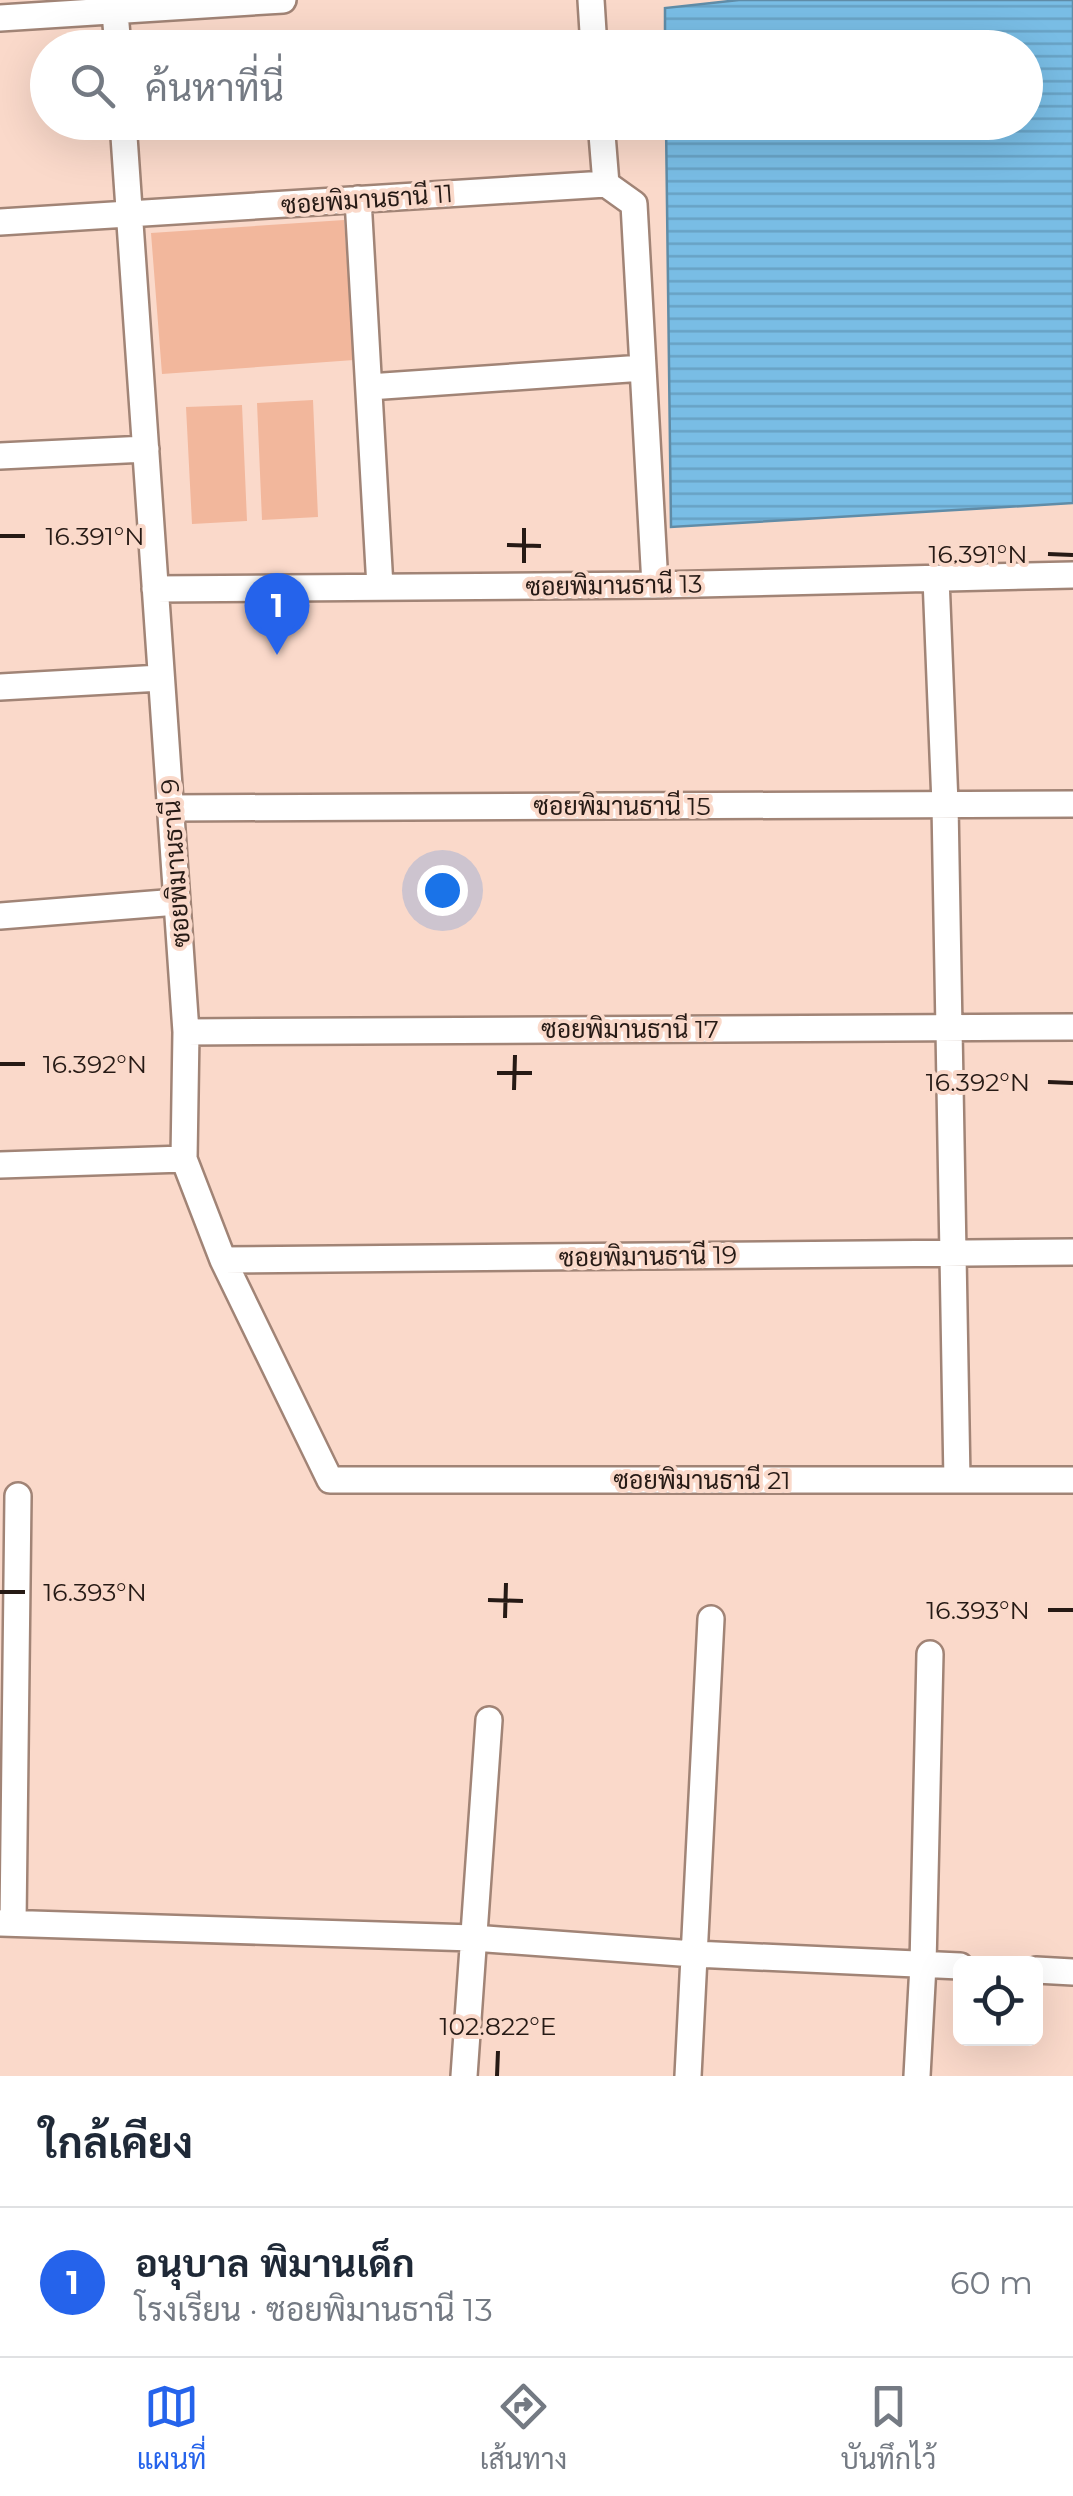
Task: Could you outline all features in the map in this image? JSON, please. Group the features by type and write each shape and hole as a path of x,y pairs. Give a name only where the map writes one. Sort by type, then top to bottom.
{"street":[{"path":"0,18 115,5 283,0"},
{"path":"590,0 592,30"},
{"path":"115,5 117,30"},
{"name":"ซอยพิมานธานี 9","path":"124,140 186,1032 184,1160 223,1260 330,1480"},
{"path":"602,140 606,184 634,204 655,585"},
{"name":"ซอยพิมานธานี 11","path":"0,222 606,184"},
{"path":"358,199 380,587"},
{"path":"369,387 643,368"},
{"path":"0,456 146,450"},
{"name":"ซอยพิมานธานี 13","path":"155,590 655,585 1073,575"},
{"path":"936,578 946,804 956,1480"},
{"path":"0,687 162,678"},
{"name":"ซอยพิมานธานี 15","path":"171,808 1073,804"},
{"path":"0,916 178,902"},
{"name":"ซอยพิมานธานี 17","path":"186,1032 1073,1027"},
{"path":"0,1165 184,1160"},
{"name":"ซอยพิมานธานี 19","path":"223,1260 1073,1252"},
{"name":"ซอยพิมานธานี 21","path":"330,1480 1073,1480"},
{"path":"18,1496 6,1923 473,1938 694,1954 953,1966"},
{"path":"688,2076 711,1620"},
{"path":"917,2076 930,1654"},
{"path":"464,2076 489,1720"},
{"path":"1043,1970 1073,1972"}],"shaded area":[{"path":"344,220 354,360 162,374 151,233"},
{"path":"313,400 318,517 262,520 257,403"},
{"path":"242,405 247,521 192,524 186,407"}],"water":[{"path":"739,0 1073,0 1073,503 671,527 666,140 1043,140 1043,30 665,30 665,8"}],"place":[{"name":"อนุบาล พิมานเด็ก","path":"277,655"}]}
